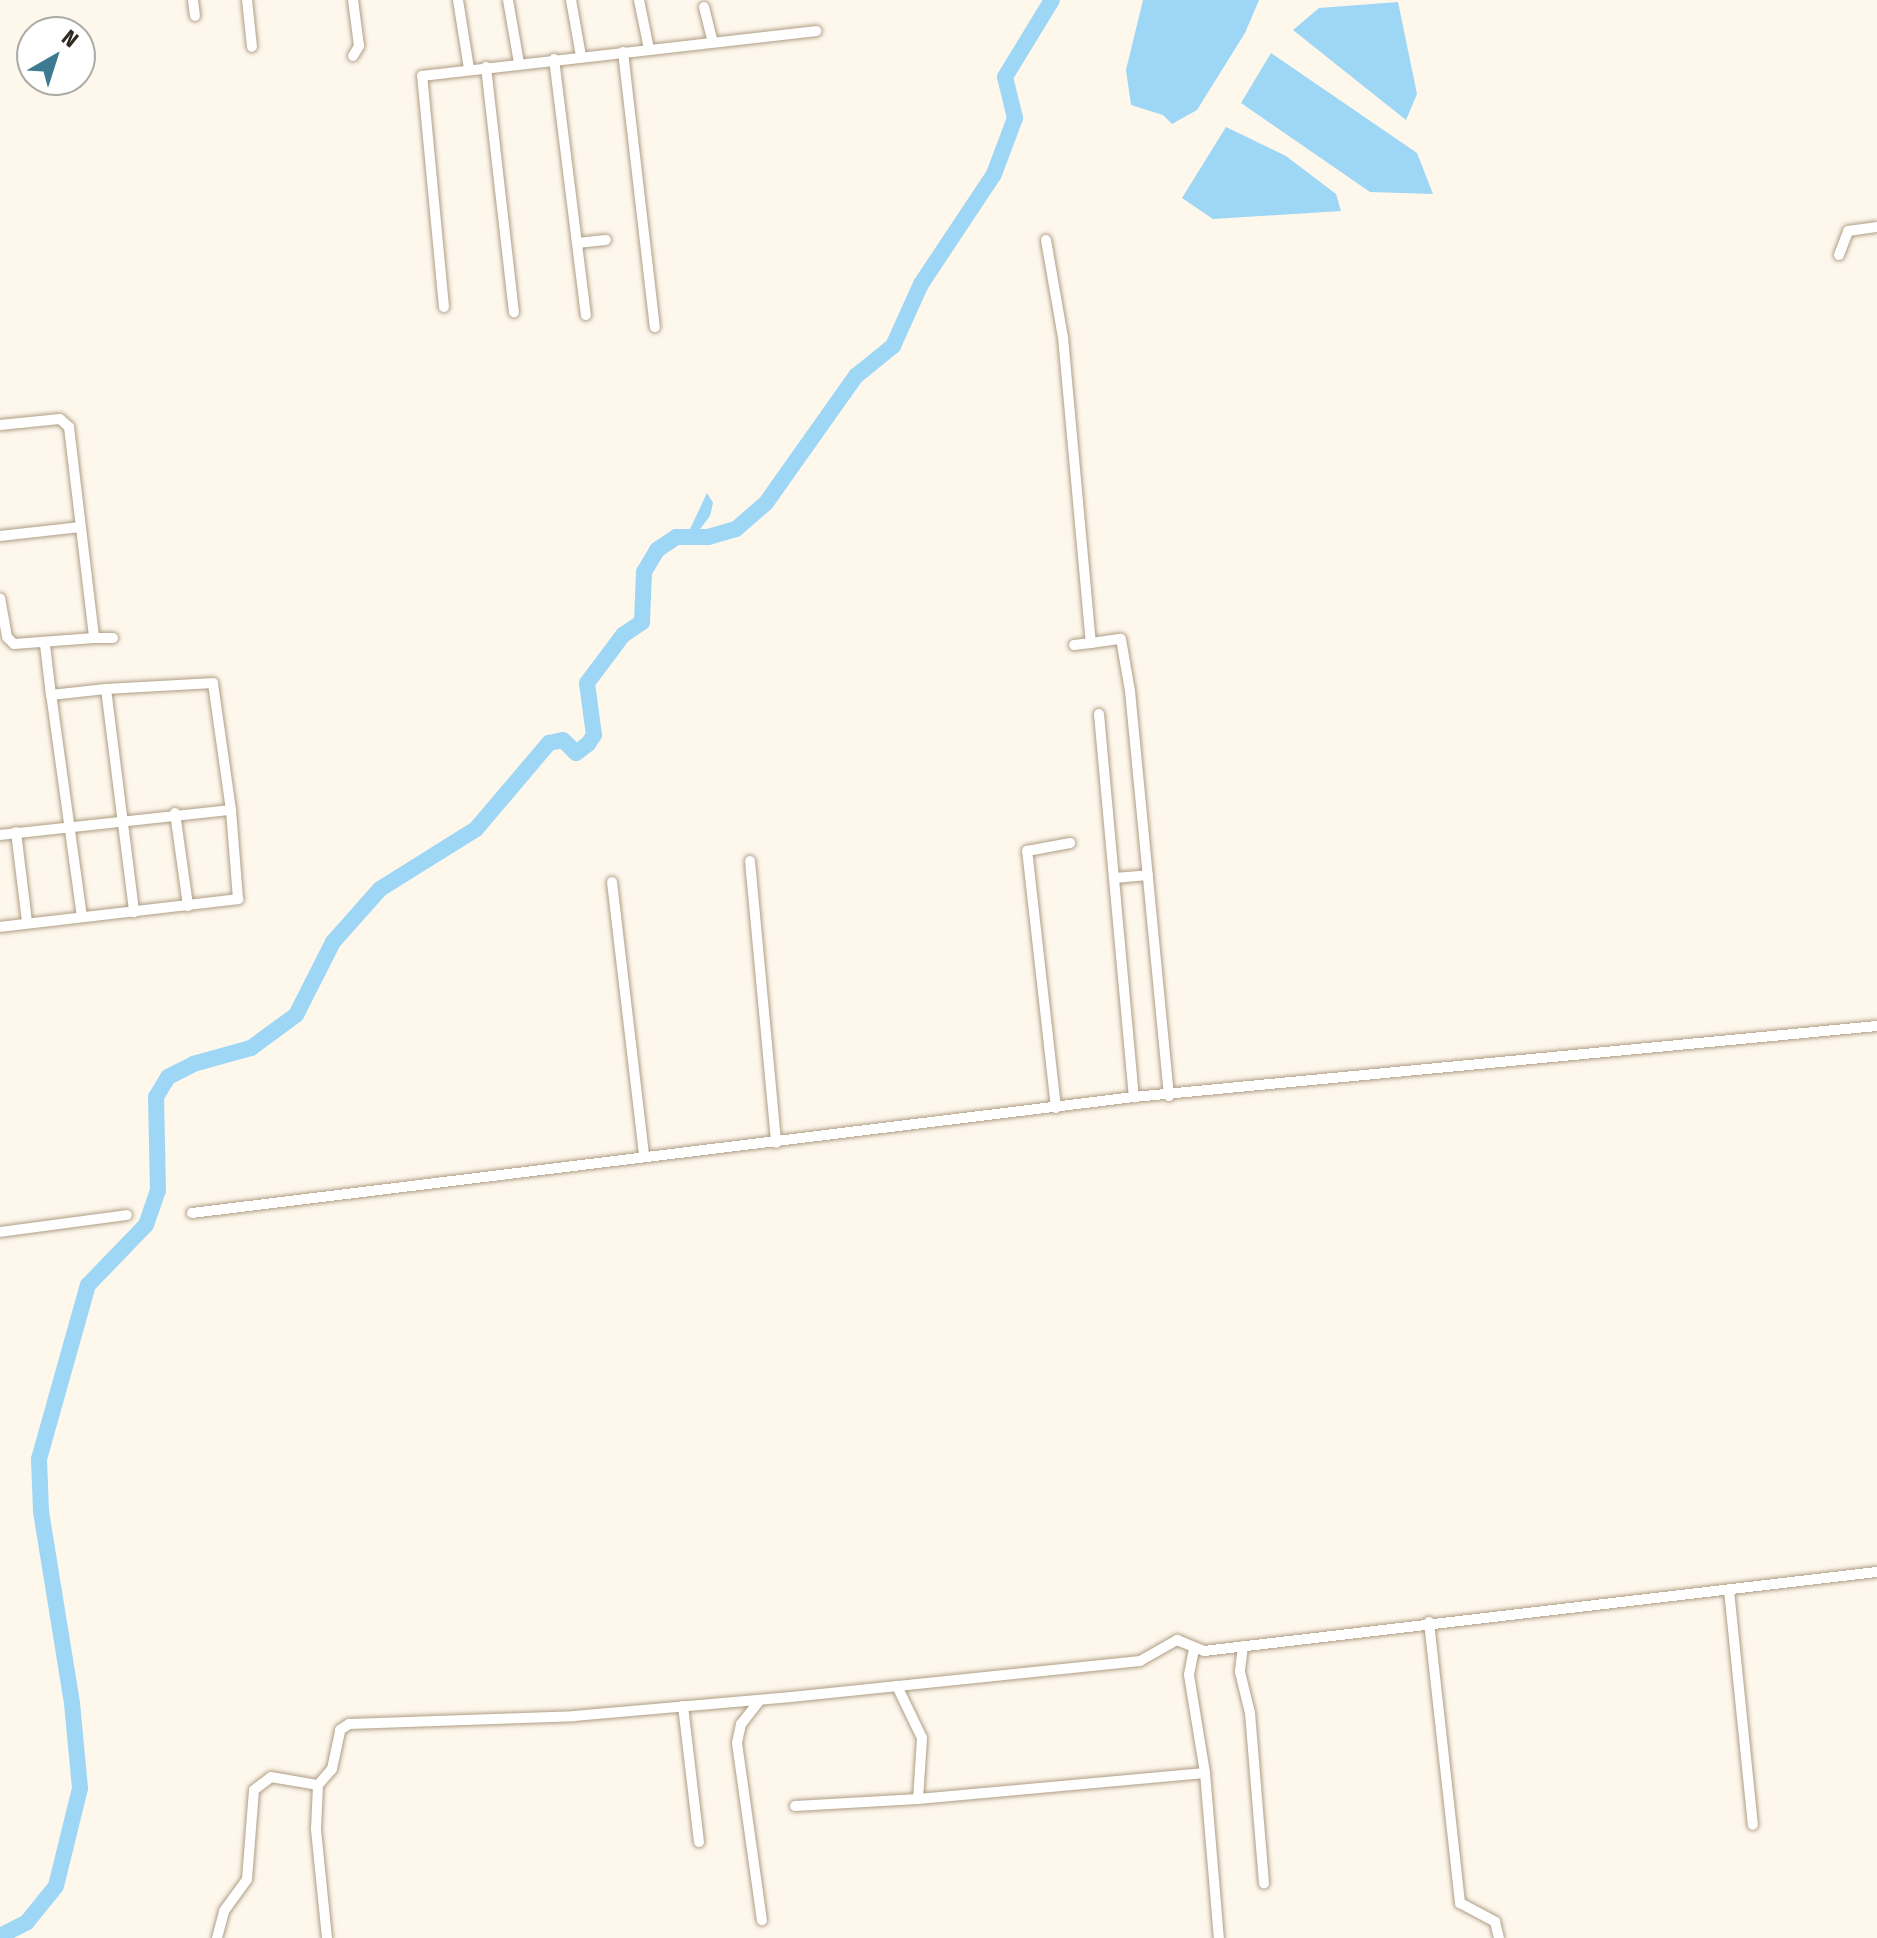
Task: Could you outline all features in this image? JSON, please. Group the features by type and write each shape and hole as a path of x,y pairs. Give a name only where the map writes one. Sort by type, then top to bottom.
{"street":[{"path":"193,0 195,16"},
{"path":"247,0 252,47"},
{"path":"353,0 359,46 353,56"},
{"path":"458,0 469,69"},
{"path":"508,0 519,63"},
{"path":"571,0 581,56"},
{"path":"639,0 649,49"},
{"path":"704,7 713,42"},
{"path":"444,307 421,78 519,63 816,31"},
{"path":"623,52 655,327"},
{"path":"554,59 586,315"},
{"path":"486,67 514,312"},
{"path":"1839,255 1848,231 1877,225 1877,236"},
{"path":"577,243 606,240"},
{"path":"1046,240 1063,337 1091,643"},
{"path":"0,425 60,419 69,427 94,638"},
{"path":"0,536 80,527"},
{"path":"0,599 9,640 45,645 113,638"},
{"path":"1074,645 1121,639 1169,1096"},
{"path":"45,645 82,917"},
{"path":"0,927 235,900 242,893 213,683 51,695"},
{"path":"106,689 134,912"},
{"path":"1099,714 1134,1097"},
{"path":"0,835 175,813 231,810"},
{"path":"175,813 188,906"},
{"path":"16,832 27,922"},
{"path":"1056,1108 1027,851 1070,843"},
{"path":"750,861 776,1143"},
{"path":"1115,878 1148,875"},
{"path":"612,882 644,1156"},
{"path":"192,1213 1134,1097 1877,1026"},
{"path":"0,1232 127,1215"},
{"path":"327,1938 316,1829 318,1785 332,1769 340,1730 349,1724 760,1700 1140,1661 1177,1640 1194,1649 1243,1646 1877,1572"},
{"path":"1729,1590 1753,1825"},
{"path":"1429,1622 1460,1903 1495,1922 1499,1938"},
{"path":"1243,1646 1240,1672 1250,1713 1264,1883"},
{"path":"1194,1649 1189,1675 1205,1773 1219,1938"},
{"path":"897,1686 905,1712 922,1738 918,1799"},
{"path":"760,1700 741,1724 737,1743 762,1920"},
{"path":"683,1706 699,1842"},
{"path":"795,1806 918,1799 1205,1773"},
{"path":"217,1938 224,1911 247,1879 254,1790 271,1777 318,1785"}],"water":[{"path":"1143,0 1259,0 1245,33 1197,110 1172,124 1163,115 1131,105 1126,70"},
{"path":"1398,2 1417,94 1406,120 1293,30 1319,8"},
{"path":"1271,53 1417,153 1433,194 1370,192 1241,103"},
{"path":"1226,127 1286,156 1336,194 1341,211 1213,219 1182,198"},
{"path":"707,493 713,503 710,516 700,529 690,529"}],"waterway":[{"path":"0,1936 27,1922 56,1886 80,1788 72,1703 41,1511 39,1459 88,1285 146,1225 158,1191 156,1097 168,1077 193,1064 251,1048 296,1015 333,942 380,889 476,829 549,743 563,740 576,753 588,744 594,735 587,683 623,635 642,622 644,572 657,550 676,537 708,537 736,529 766,503 856,376 893,346 921,284 994,174 1015,118 1005,77 1052,0"}]}
